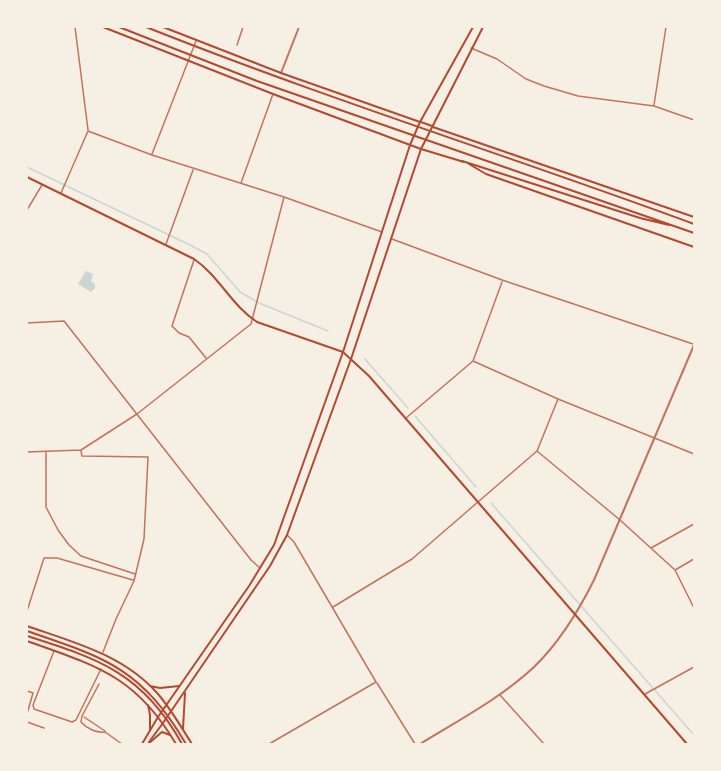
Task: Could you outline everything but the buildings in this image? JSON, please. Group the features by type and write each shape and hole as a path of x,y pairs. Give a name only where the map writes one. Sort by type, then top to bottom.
{"main road":[{"path":"104,27 273,94 421,149 492,169 640,218 684,229"},
{"path":"119,27 257,81 694,233"},
{"path":"146,27 272,76 583,183 694,224"},
{"path":"163,27 281,73 694,217"},
{"path":"142,744 166,705 261,568 274,545 343,352 410,145 420,122 473,27"},
{"path":"148,744 270,566 287,535 351,359 421,149 483,27"},
{"path":"462,161 486,174 694,247"},
{"path":"27,177 194,259 209,271 253,320 343,352 369,376 687,744"},
{"path":"27,626 103,653 126,666 150,686 166,705 192,744"},
{"path":"27,630 92,654 127,673 161,705 186,744"},
{"path":"27,636 85,655 123,676 151,700 182,744"},
{"path":"27,641 101,669 134,689 163,723 176,744"},
{"path":"150,686 160,688 179,686"},
{"path":"183,729 186,689"},
{"path":"147,703 150,730"},
{"path":"148,744 162,732 171,735"}],"street":[{"path":"61,194 88,131 75,27"},
{"path":"237,45 243,27"},
{"path":"281,73 299,27"},
{"path":"654,106 666,27"},
{"path":"152,155 196,41"},
{"path":"471,48 497,59 526,79 544,86 578,96 654,106 694,120"},
{"path":"241,184 273,94"},
{"path":"88,131 194,169 284,196 382,232"},
{"path":"165,245 194,169"},
{"path":"27,210 42,185"},
{"path":"27,452 81,450 137,414 251,324 284,196"},
{"path":"391,239 502,280 694,345 620,520 586,597 575,616 535,666 500,694 420,744"},
{"path":"194,259 172,326 179,333 189,336 207,359"},
{"path":"406,419 473,362 502,280"},
{"path":"27,323 64,321 251,560 261,568"},
{"path":"473,362 694,454"},
{"path":"333,607 400,568 537,451 558,399"},
{"path":"81,450 82,456 148,457 144,539 134,580 103,653"},
{"path":"46,451 46,507 58,530 81,556 135,574"},
{"path":"537,451 620,520 675,570 694,608"},
{"path":"651,548 694,524"},
{"path":"287,535 294,542 415,744"},
{"path":"27,611 44,558 57,558 134,580"},
{"path":"675,570 694,559"},
{"path":"54,651 33,705 34,709 72,722 76,720 101,669"},
{"path":"645,695 694,667"},
{"path":"269,744 376,682"},
{"path":"99,684 82,716 81,723 85,727 105,732"},
{"path":"27,692 33,693 27,714"},
{"path":"500,694 544,744"},
{"path":"82,716 122,744"},
{"path":"27,722 44,729"}],"shaded area":[{"path":"86,271 93,274 91,281 95,284 95,288 91,292 78,284"}],"waterway":[{"path":"27,167 207,254 240,292 259,303 328,331"},
{"path":"365,359 408,408"},
{"path":"415,416 476,487"},
{"path":"491,503 694,735"}]}
